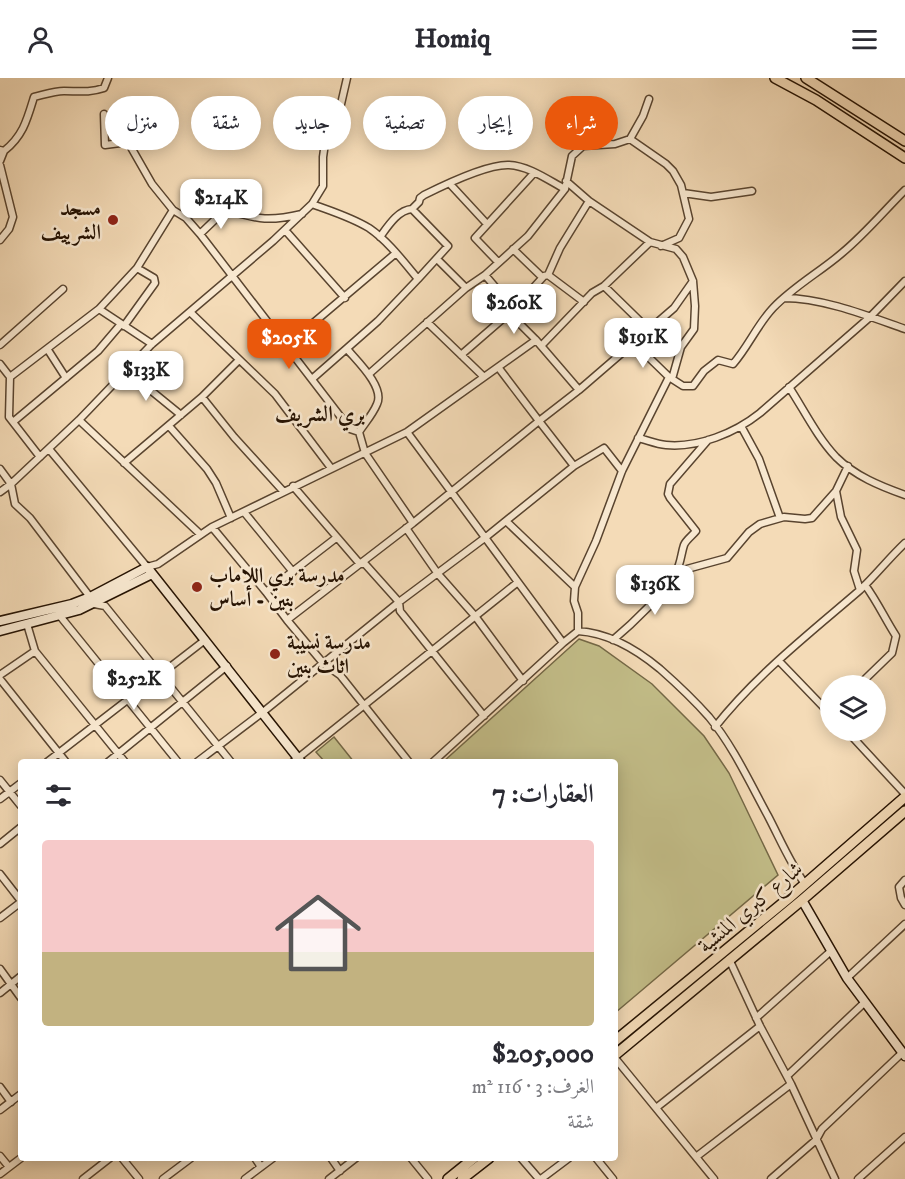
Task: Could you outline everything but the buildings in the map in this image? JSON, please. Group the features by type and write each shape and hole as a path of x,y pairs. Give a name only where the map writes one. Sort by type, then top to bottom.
{"main road":[{"path":"775,78 816,100 905,158"},
{"path":"806,78 905,141"},
{"path":"0,631 60,616 149,569 263,712 296,759"},
{"path":"0,621 92,600"},
{"name":"شارع كبري المنشية","path":"618,1048 905,796"},
{"name":"شارع كبري المنشية","path":"618,1048 802,900 905,813"},
{"path":"802,900 847,978 904,1055"},
{"path":"448,1179 470,1161"},
{"path":"462,1179 485,1161"}],"street":[{"path":"0,240 9,229 14,217 0,163 2,151 19,138 34,97 62,91 83,93 97,91 104,88 108,78"},
{"path":"0,492 79,420 152,344 312,204 323,186 326,136 332,136 335,130 347,78"},
{"path":"369,374 466,288 485,275 540,221 565,189 572,156 583,146 615,144 630,139 644,116 649,99"},
{"path":"104,114 105,145 128,142 152,184 173,210 186,218 200,234 350,429 360,432"},
{"path":"630,139 666,164 681,185 689,219 679,238 660,246"},
{"path":"380,237 396,217 407,209 412,209 420,198 472,174 497,166 508,165 534,173 565,189"},
{"path":"498,262 475,238 534,173"},
{"path":"566,181 589,201 650,242 676,249 693,281 695,306 693,329 681,346 670,378 622,471 596,541 575,587 574,601 578,613 578,631"},
{"path":"450,184 487,224"},
{"path":"634,343 670,378 683,386 693,386 718,360 733,364 746,350 765,317 783,298 798,284 847,249 905,190"},
{"path":"683,193 711,197 752,191"},
{"path":"461,355 512,311 545,276 589,201"},
{"path":"312,204 356,221 380,237 418,279"},
{"path":"312,379 378,321 447,248 447,245 412,209"},
{"path":"10,377 99,309 137,268 173,210"},
{"path":"200,234 225,210 265,220 303,214"},
{"path":"285,230 345,298"},
{"path":"541,346 592,293 604,286 650,242"},
{"path":"513,249 545,276 584,302"},
{"path":"286,346 396,253"},
{"path":"436,260 466,288"},
{"path":"13,422 98,351 123,325 155,283 154,278 137,268"},
{"path":"485,275 512,311 579,390"},
{"path":"638,438 664,445 674,445 708,440 741,426 751,420 870,317 905,280"},
{"path":"286,620 579,390 674,308 693,281"},
{"path":"604,286 648,329"},
{"path":"0,345 63,289"},
{"path":"783,298 809,300 905,329"},
{"path":"99,309 152,344"},
{"path":"190,312 275,394 331,468"},
{"path":"427,322 484,377"},
{"path":"49,449 149,569 212,527 283,490 407,432 536,340"},
{"path":"347,349 369,374 378,390 379,402 360,432 365,453 413,522"},
{"path":"48,350 66,378"},
{"path":"124,463 202,397 239,360"},
{"path":"0,364 10,377 9,417 40,457"},
{"path":"498,367 574,466"},
{"path":"127,371 181,415"},
{"path":"789,387 829,448 848,466 879,485 905,495"},
{"path":"202,397 234,437 283,490"},
{"path":"79,420 200,534"},
{"path":"169,426 207,469 216,483 231,518"},
{"path":"741,426 759,459 780,518"},
{"path":"407,432 563,643"},
{"path":"613,640 633,624 676,572 683,557 684,545 696,531 668,494 670,484 708,440"},
{"path":"201,759 574,466 604,448 622,471"},
{"path":"676,572 727,558 748,531 760,524 780,518 812,518 836,491 848,466"},
{"path":"0,469 11,484 15,504 30,518 92,600 105,606 228,759"},
{"path":"293,486 336,538 360,564 365,564 399,602 400,611 484,716"},
{"path":"836,491 841,517 857,550 854,571 862,588 877,601 896,636 892,653 869,675"},
{"path":"244,512 293,572"},
{"path":"506,521 575,587"},
{"path":"212,527 322,663 340,675 407,759"},
{"path":"406,528 438,574 475,616 523,681"},
{"path":"266,592 336,538"},
{"path":"715,727 778,661 862,588 905,543"},
{"path":"299,759 363,704 518,582"},
{"path":"60,616 176,759"},
{"path":"27,624 35,651 122,759"},
{"path":"436,759 578,631 596,633 644,656 677,684 710,719 744,772 788,858 805,884"},
{"path":"51,759 205,640"},
{"path":"35,651 0,677 64,759"},
{"path":"778,661 820,702"},
{"path":"112,759 226,666"},
{"path":"856,741 905,796"},
{"path":"0,780 18,803"},
{"path":"0,799 18,785"},
{"path":"0,844 18,829"},
{"path":"0,874 18,898"},
{"path":"905,880 899,887 905,905"},
{"path":"0,918 18,904"},
{"path":"847,978 905,924"},
{"path":"756,1018 831,951"},
{"path":"729,959 835,1179"},
{"path":"0,969 18,994"},
{"path":"0,993 18,979"},
{"path":"787,1076 864,1003"},
{"path":"656,1108 760,1026"},
{"path":"618,1053 656,1108 714,1179"},
{"path":"771,1179 816,1140 822,1129 904,1055"},
{"path":"696,1157 791,1084"},
{"path":"0,1087 11,1102"},
{"path":"0,1110 18,1096"},
{"path":"858,1179 905,1137"},
{"path":"0,1156 9,1167"},
{"path":"0,1174 18,1160"},
{"path":"83,1179 106,1161"},
{"path":"124,1161 139,1179"},
{"path":"163,1179 187,1161"},
{"path":"257,1161 261,1167"},
{"path":"245,1179 269,1161"},
{"path":"333,1161 340,1170"},
{"path":"329,1179 352,1161"},
{"path":"413,1161 428,1179"},
{"path":"524,1161 540,1179 565,1161"},
{"path":"598,1161 613,1179"}],"shaded area":[{"path":"579,639 599,646 652,684 704,736 729,773 778,875 618,1010 618,759 446,759"},
{"path":"334,737 352,759 322,759 316,752"}],"place":[{"name":"مسجد الشرييف","path":"113,220"},
{"name":"مدرسة بري اللاماب بنين - أساس","path":"197,587"},
{"name":"مدرسة نسيبة اثاث بنين","path":"275,654"}],"district":[{"name":"بري الشريف","path":"320,413"}]}
